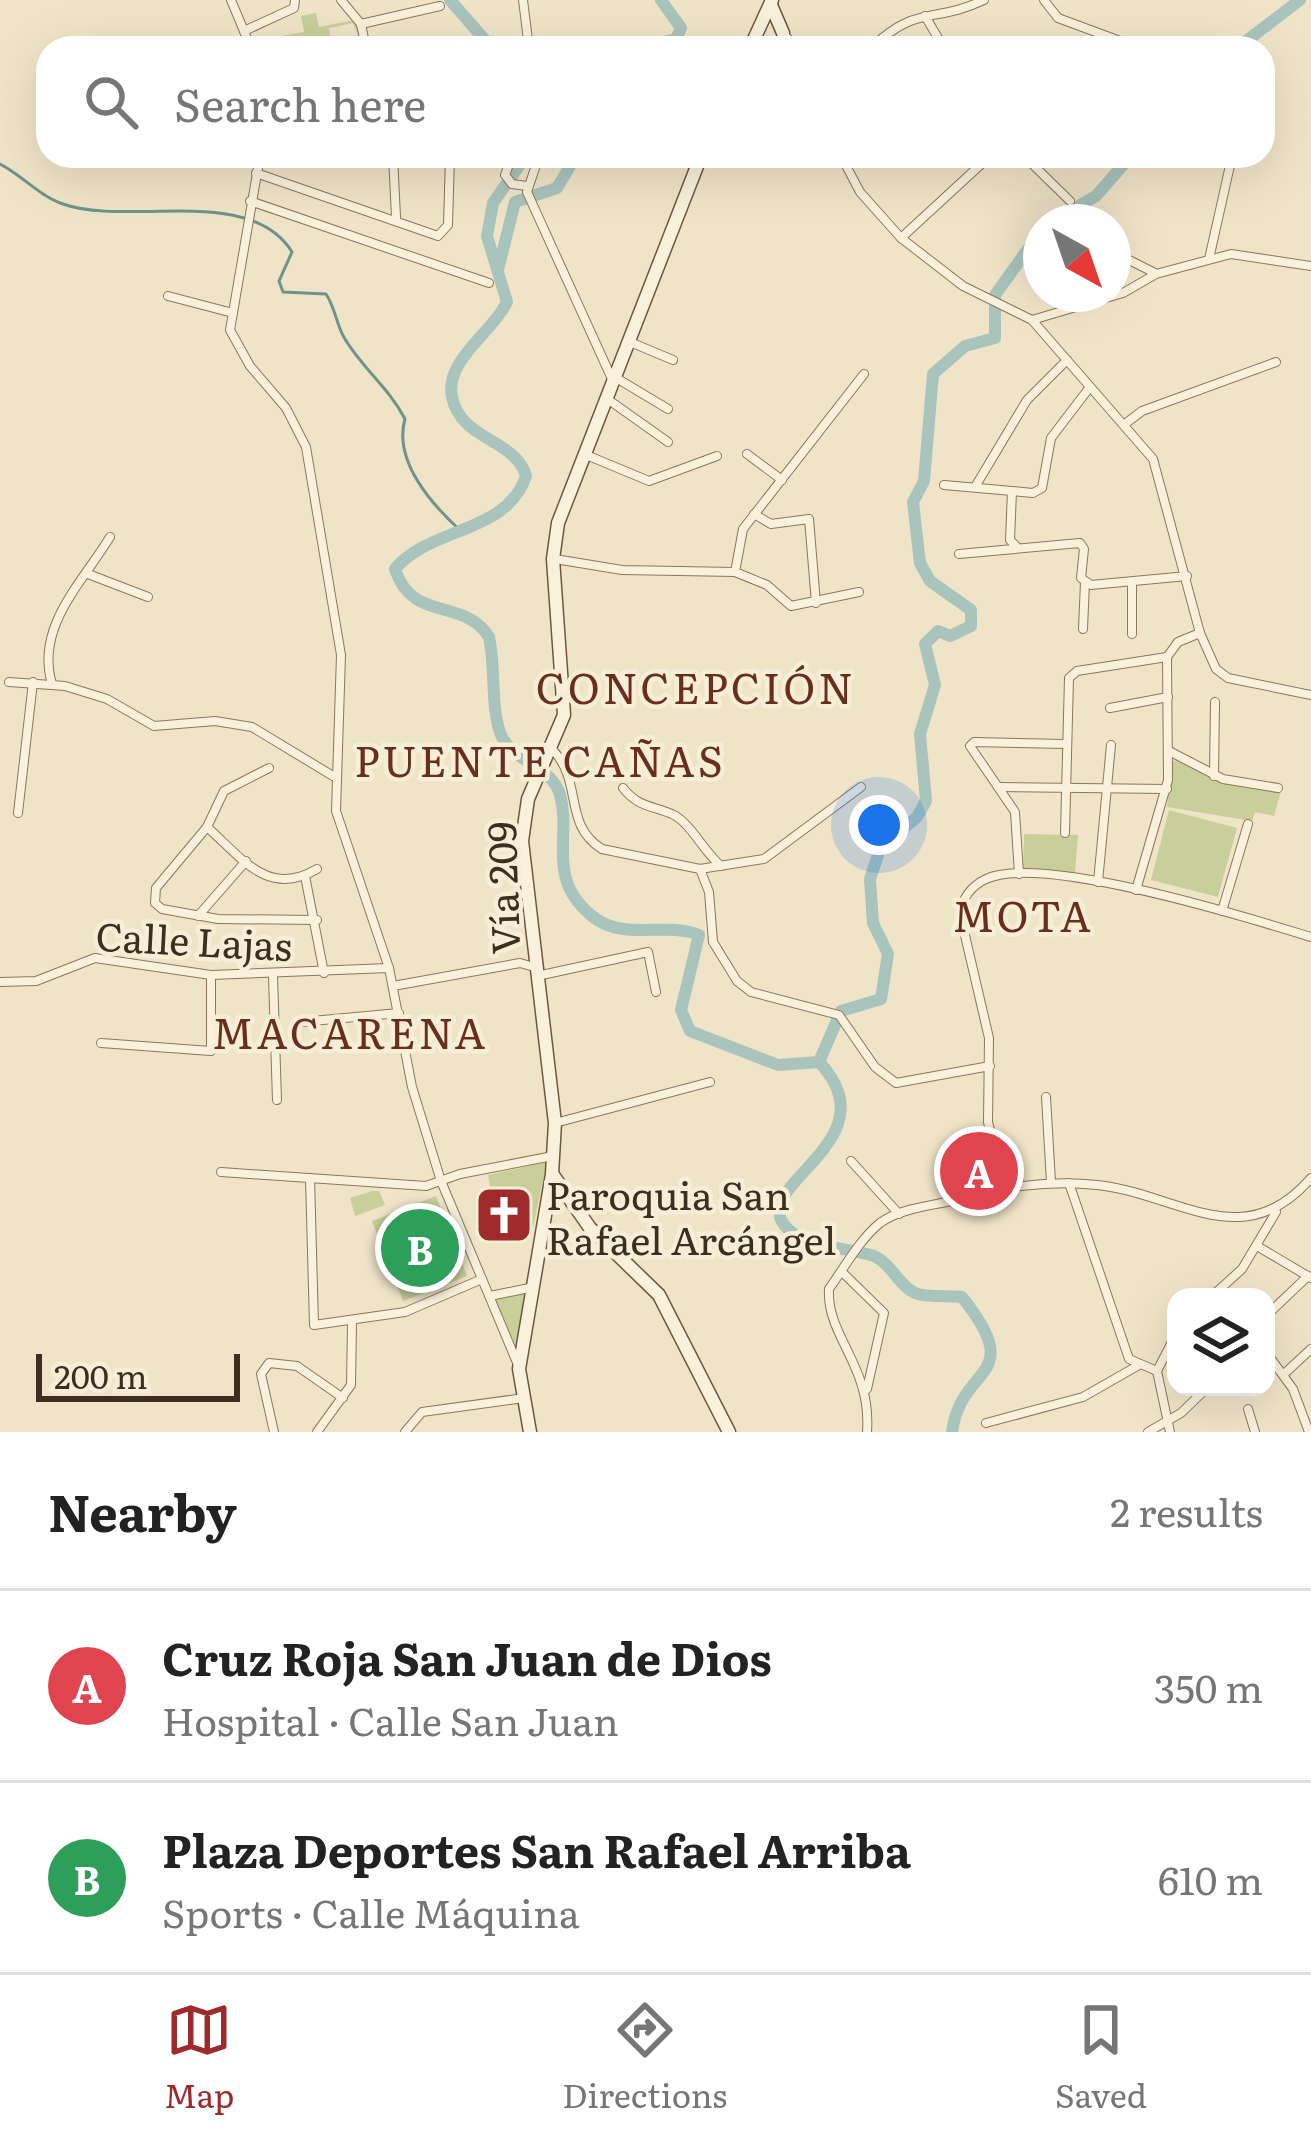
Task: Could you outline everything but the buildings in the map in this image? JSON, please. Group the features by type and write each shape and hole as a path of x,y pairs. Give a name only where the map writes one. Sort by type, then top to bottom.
{"main road":[{"path":"769,7 782,33"},
{"path":"756,36 769,7"},
{"name":"Vía 209","path":"530,1432 520,1369 552,1174 555,1123 522,841 528,799 564,715 565,676 553,559 558,524 583,454 695,168"},
{"path":"552,1174 566,1197 670,1311 729,1432"},
{"path":"547,1206 566,1197"}],"street":[{"path":"231,0 246,36"},
{"path":"244,31 294,8 295,0"},
{"path":"341,0 361,24 364,36"},
{"path":"523,0 528,36"},
{"path":"885,36 902,21 984,0"},
{"path":"1044,0 1058,18 1106,36"},
{"path":"361,24 440,6"},
{"path":"926,16 937,36"},
{"path":"782,33 785,36"},
{"path":"257,168 232,340 286,408 306,447 341,655 335,811 389,968 412,1087 442,1181 520,1369"},
{"path":"394,168 396,217"},
{"path":"256,173 396,217 438,236 446,231 449,168"},
{"path":"510,168 509,180 529,193 613,377 668,409"},
{"path":"529,193 536,168"},
{"path":"847,168 860,192 901,238 963,286 1032,320 1125,424 1158,469 1207,658 1228,678 1311,695"},
{"path":"901,238 977,168"},
{"path":"1036,168 1070,201"},
{"path":"1209,259 1229,168"},
{"path":"250,201 489,283"},
{"path":"1032,320 1124,293 1156,274 1231,254 1311,266"},
{"path":"1131,261 1156,274"},
{"path":"168,296 233,313"},
{"path":"626,341 673,360"},
{"path":"975,487 1028,400 1067,360"},
{"path":"1125,424 1142,411 1276,362"},
{"path":"735,572 743,529 864,374"},
{"path":"944,485 1033,493 1042,488 1051,438 1090,387"},
{"path":"606,398 668,442"},
{"path":"583,454 649,481 717,456"},
{"path":"747,454 782,480"},
{"path":"1012,490 1010,539 1017,546"},
{"path":"754,514 771,524 809,519 816,603"},
{"path":"52,684 45,662 50,631 110,537"},
{"path":"959,554 1079,543 1085,582 1083,629"},
{"path":"553,559 622,570 735,572 767,585 791,606 859,592"},
{"path":"88,574 148,597"},
{"path":"1085,582 1132,584 1187,576"},
{"path":"1132,584 1132,634"},
{"path":"1136,890 1167,789 1167,657 1178,642 1200,633"},
{"path":"1065,833 1069,678 1077,671 1167,657"},
{"path":"9,682 52,684 107,699 154,726 215,721 252,727 333,776"},
{"path":"18,813 33,682"},
{"path":"1110,709 1168,697"},
{"path":"1214,776 1215,702"},
{"path":"1019,874 1020,829 998,787 969,752 974,742 1066,744"},
{"path":"1098,882 1111,746"},
{"path":"552,749 576,788 576,826 589,841 602,849 700,869 764,859 861,787"},
{"path":"1168,750 1214,776 1278,788"},
{"path":"269,768 224,791 206,827 156,887 154,903 198,916 317,920"},
{"path":"998,787 1167,789"},
{"path":"623,788 639,806 681,820 702,851 723,867"},
{"path":"1222,911 1248,824"},
{"path":"206,827 278,882 317,869"},
{"path":"198,916 246,861"},
{"path":"700,869 709,892 713,942 736,981 752,992 831,1012 845,1021 875,1067 896,1083 990,1066"},
{"path":"1004,1186 988,1122 990,1066 976,966 961,906 988,877 1019,874 1098,882 1311,937"},
{"path":"305,875 324,973"},
{"path":"393,986 520,963 535,972 649,952 656,992"},
{"name":"Calle Lajas","path":"0,982 36,981 95,958 211,975 389,968"},
{"path":"101,1043 211,1051 211,975"},
{"path":"273,976 278,1100"},
{"path":"301,1022 399,1012"},
{"path":"555,1123 710,1082"},
{"path":"1046,1097 1051,1182"},
{"path":"220,1172 426,1186 553,1156"},
{"path":"851,1160 899,1214"},
{"path":"310,1178 311,1319 317,1327 405,1312 482,1279"},
{"path":"1222,1288 1257,1246 1276,1210 1311,1178"},
{"path":"867,1390 828,1304 830,1289 868,1236 899,1214 1004,1186 1051,1182 1111,1186 1204,1213 1276,1210"},
{"path":"1069,1183 1129,1359 1157,1371"},
{"path":"1257,1246 1310,1277 1275,1308"},
{"path":"842,1272 884,1313 867,1390 867,1432"},
{"path":"490,1296 534,1287"},
{"path":"317,1432 344,1398 352,1376 352,1323"},
{"path":"1287,1379 1311,1348"},
{"path":"1167,1352 1157,1371 1168,1427"},
{"path":"274,1432 261,1373 269,1364 297,1366 344,1398"},
{"path":"1275,1364 1309,1429 1296,1432"},
{"path":"986,1423 1083,1397 1139,1365"},
{"path":"1148,1432 1168,1427 1199,1396"},
{"path":"406,1432 422,1412 524,1398"},
{"path":"1247,1409 1255,1432"}],"green space":[{"path":"316,13 319,27 355,20 360,36 353,23 329,28 331,36 282,36 304,32 301,16"},
{"path":"1179,759 1230,783 1281,791 1274,816 1255,812 1252,821 1167,807 1173,761"},
{"path":"1169,810 1237,828 1218,897 1151,880"},
{"path":"1024,834 1078,835 1075,873 1023,870"},
{"path":"547,1162 533,1227 493,1235 482,1195 491,1192 488,1175"},
{"path":"379,1191 385,1205 355,1216 350,1198"},
{"path":"436,1196 467,1276 403,1301 372,1221"},
{"path":"526,1293 516,1347 494,1300"}],"waterway":[{"path":"450,0 482,36"},
{"path":"661,0 681,28 677,36"},
{"path":"1253,36 1300,0"},
{"path":"0,164 63,204 120,212 218,213 248,219 273,231 292,252 279,281 283,292 326,294 345,339 405,419 405,451 418,481 462,532"},
{"path":"518,168 493,203 487,236 507,302 462,359 451,384 457,412 511,454 526,476 502,509 427,545 395,569 413,597 466,617 489,637 498,727 508,746 556,785 563,811 564,872 578,902 592,916 617,928 699,935 681,1010 690,1031 778,1065 819,1062"},
{"path":"498,270 515,202 557,188 569,168"},
{"path":"1082,204 1096,196 1120,168"},
{"path":"819,1062 841,1011 881,999 888,954 873,923 870,879 880,849 917,817 926,801 920,734 935,685 925,644 938,631 950,636 971,626 971,610 930,581 920,563 913,502 924,481 933,374 965,346 995,338 995,295 1023,256"},
{"path":"819,1062 838,1091 840,1118 829,1141 782,1199 780,1216 801,1238 880,1259 915,1293 962,1297 990,1343 990,1358 958,1410 952,1432"}],"place":[{"name":"Cruz Roja San Juan de Dios","path":"979,1171"},
{"name":"Paroquia San Rafael Arcángel","path":"504,1215"},
{"name":"Plaza Deportes San Rafael Arriba","path":"420,1248"}],"district":[{"name":"CONCEPCIÓN","path":"696,686"},
{"name":"PUENTE CAÑAS","path":"540,759"},
{"name":"MOTA","path":"1023,914"},
{"name":"MACARENA","path":"350,1031"}]}
